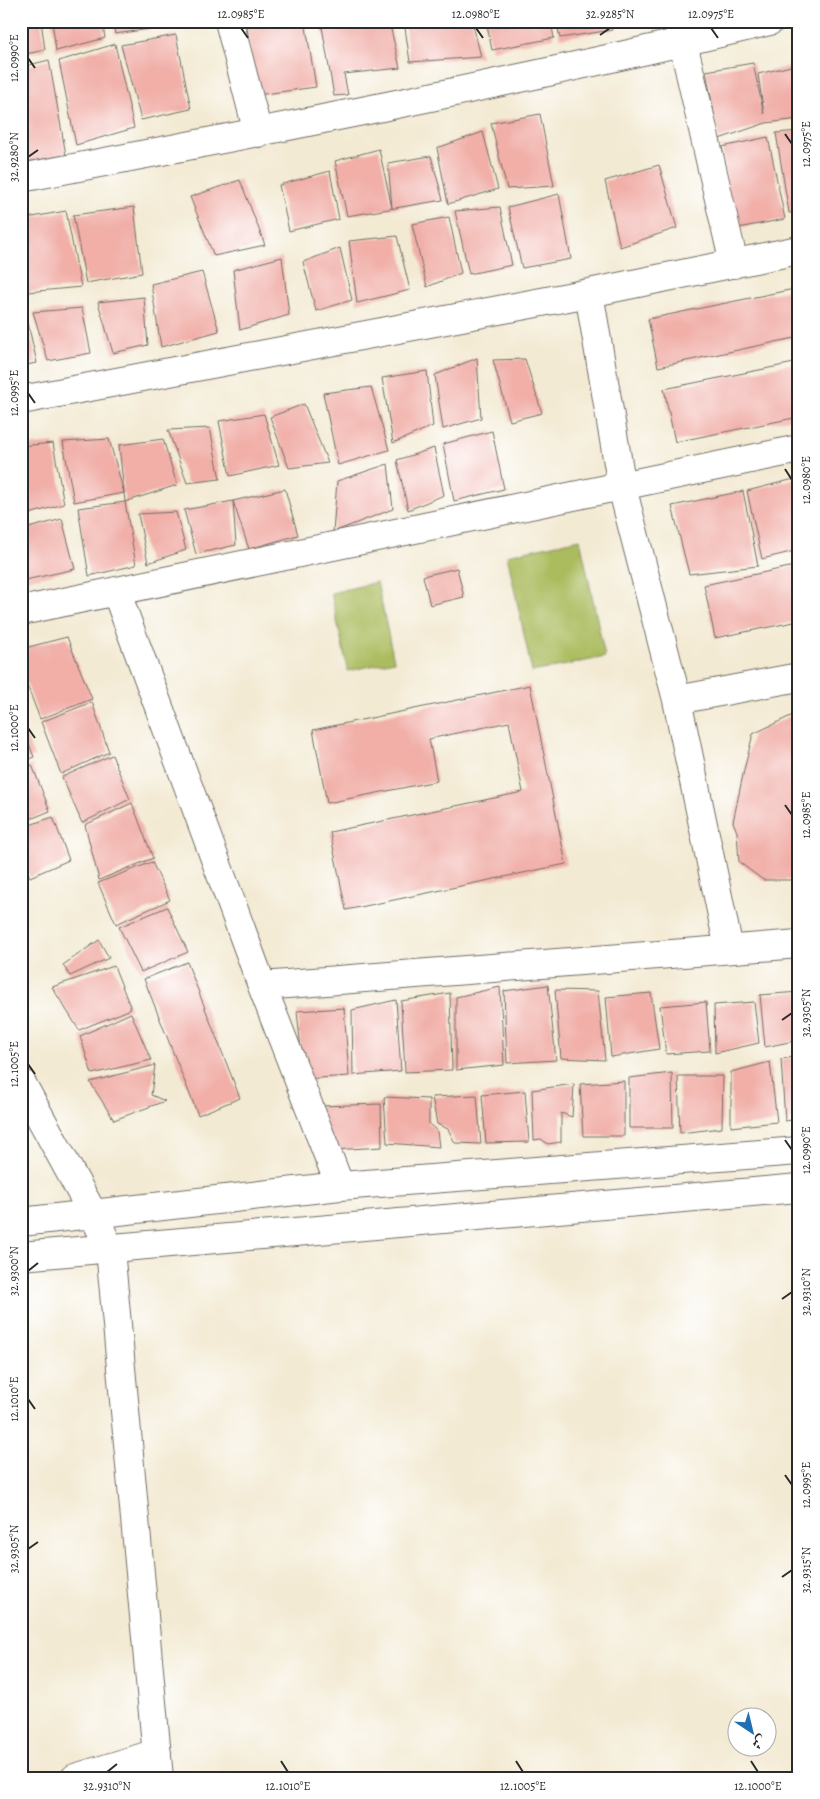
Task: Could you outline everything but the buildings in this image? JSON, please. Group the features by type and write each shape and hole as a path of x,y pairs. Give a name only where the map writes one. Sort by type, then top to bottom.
{"street":[{"path":"229,21 258,133"},
{"path":"21,178 258,133 680,32 770,21"},
{"path":"680,32 734,264"},
{"path":"21,400 589,293 799,250"},
{"path":"589,293 622,487 678,700 729,949"},
{"path":"21,610 799,449"},
{"path":"116,591 262,986 340,1186"},
{"path":"678,700 799,677"},
{"path":"262,986 799,944"},
{"path":"23,1088 93,1214 110,1249 158,1766 75,1778"},
{"path":"21,1222 340,1186 799,1151"},
{"path":"21,1256 799,1188"}],"green space":[{"path":"580,539 605,657 532,672 507,555"},
{"path":"377,582 394,661 348,671 331,593"}]}
